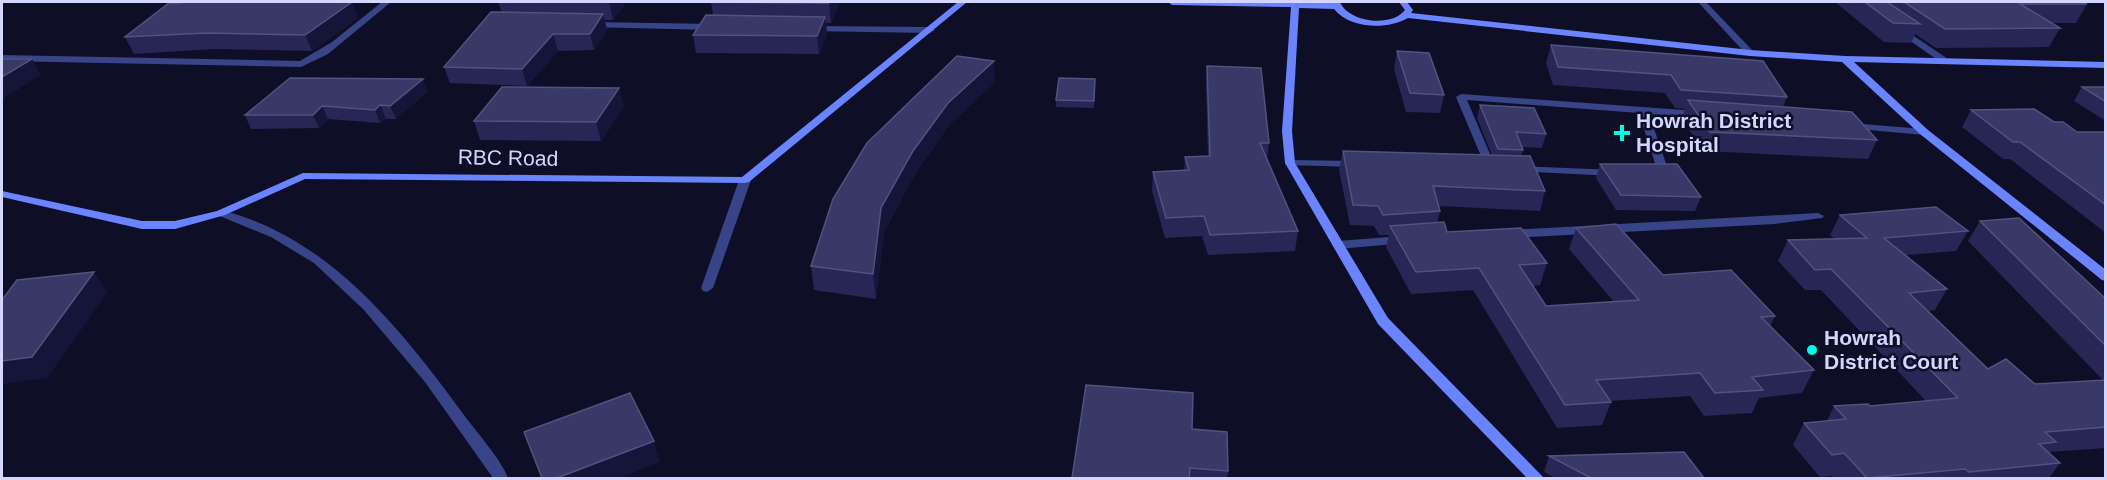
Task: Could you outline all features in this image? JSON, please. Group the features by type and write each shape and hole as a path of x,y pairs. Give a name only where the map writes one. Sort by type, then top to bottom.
{"main road":[{"path":"745,180 963,2"},
{"path":"1172,2 1295,6 1336,4 1347,16 1369,22 1393,22 1408,15 1750,53 1845,59 2106,65"},
{"path":"1402,2 1409,10 1408,15"},
{"path":"1295,6 1287,130 1290,163 1383,321 1536,478"},
{"path":"1845,59 1923,132 2106,278"},
{"name":"RBC Road","path":"2,194 142,225 175,225 221,213 303,176 745,180"}],"street":[{"path":"2,58 301,64 315,59 332,47 387,2"},
{"path":"1702,2 1750,53"},
{"path":"1889,21 1945,61"},
{"path":"579,25 719,27"},
{"path":"801,28 930,30"},
{"path":"1489,168 1461,97 1713,115"},
{"path":"1642,110 1664,175 1653,175"},
{"path":"1842,126 1923,132"},
{"path":"1290,163 1372,165"},
{"path":"1512,169 1629,174"},
{"path":"707,288 745,180"},
{"path":"221,213 275,234 318,260 369,307 430,379 501,478"},
{"path":"1492,235 1818,216"},
{"path":"1338,245 1412,239"}],"building":[{"path":"352,2 305,35 207,33 125,37 169,3"},
{"path":"711,2 830,2 829,3"},
{"path":"1865,2 1887,2 1920,24 1893,23"},
{"path":"1904,2 2082,2 2087,4 2020,4 2060,28 1945,29"},
{"path":"491,12 603,14 590,34 553,34 522,69 444,67"},
{"path":"706,15 825,17 817,36 693,35"},
{"path":"1551,45 1763,61 1787,97 1681,90 1671,75 1558,67"},
{"path":"1397,51 1429,53 1444,95 1410,93"},
{"path":"957,56 994,61 948,103 913,151 881,208 873,274 811,266 833,199 867,143"},
{"path":"2,59 32,59 2,77"},
{"path":"1207,66 1261,68 1269,143 1260,143 1298,231 1210,235 1204,216 1166,218 1153,172 1189,170 1185,157 1210,156"},
{"path":"290,78 423,79 390,106 380,105 375,110 322,106 313,115 245,115"},
{"path":"1059,78 1095,79 1094,101 1056,100"},
{"path":"502,87 619,88 596,122 474,121"},
{"path":"2082,87 2106,87 2106,102"},
{"path":"1688,100 1852,112 1877,140 1710,132"},
{"path":"1480,105 1534,108 1546,134 1516,132 1523,150 1498,149"},
{"path":"2034,109 2054,122 2063,122 2077,132 2106,132 2106,205 2020,142 2013,142 1971,110"},
{"path":"1343,151 1530,156 1545,191 1433,186 1440,211 1383,215 1378,206 1353,205"},
{"path":"1600,164 1677,164 1701,197 1621,195"},
{"path":"1936,207 1968,231 1884,238 1947,289 1909,293 1988,369 2006,359 2035,384 2106,380 2106,427 2045,432 2056,442 2039,444 2060,463 1969,472 1965,469 1867,478 1844,453 1832,455 1804,423 1846,419 1834,406 1868,404 1870,406 1958,398 1831,269 1815,270 1788,240 1867,238 1840,215"},
{"path":"2019,218 2106,299 2106,346 1980,221"},
{"path":"1444,222 1447,232 1521,228 1547,263 1519,265 1546,306 1639,300 1576,228 1616,224 1663,275 1731,270 1775,316 1761,317 1814,370 1752,377 1763,390 1715,393 1700,373 1596,380 1611,402 1565,405 1479,268 1416,272 1390,226"},
{"path":"94,272 32,357 2,361 2,300 17,280"},
{"path":"1086,385 1193,393 1192,429 1227,432 1228,471 1190,468 1189,478 1072,478"},
{"path":"630,393 654,441 557,478 542,478 524,432"},
{"path":"1684,452 1704,478 1591,478 1549,456"}],"place":[{"name":"Howrah District Hospital","path":"1622,133"},
{"name":"Howrah District Court","path":"1812,350"}]}
